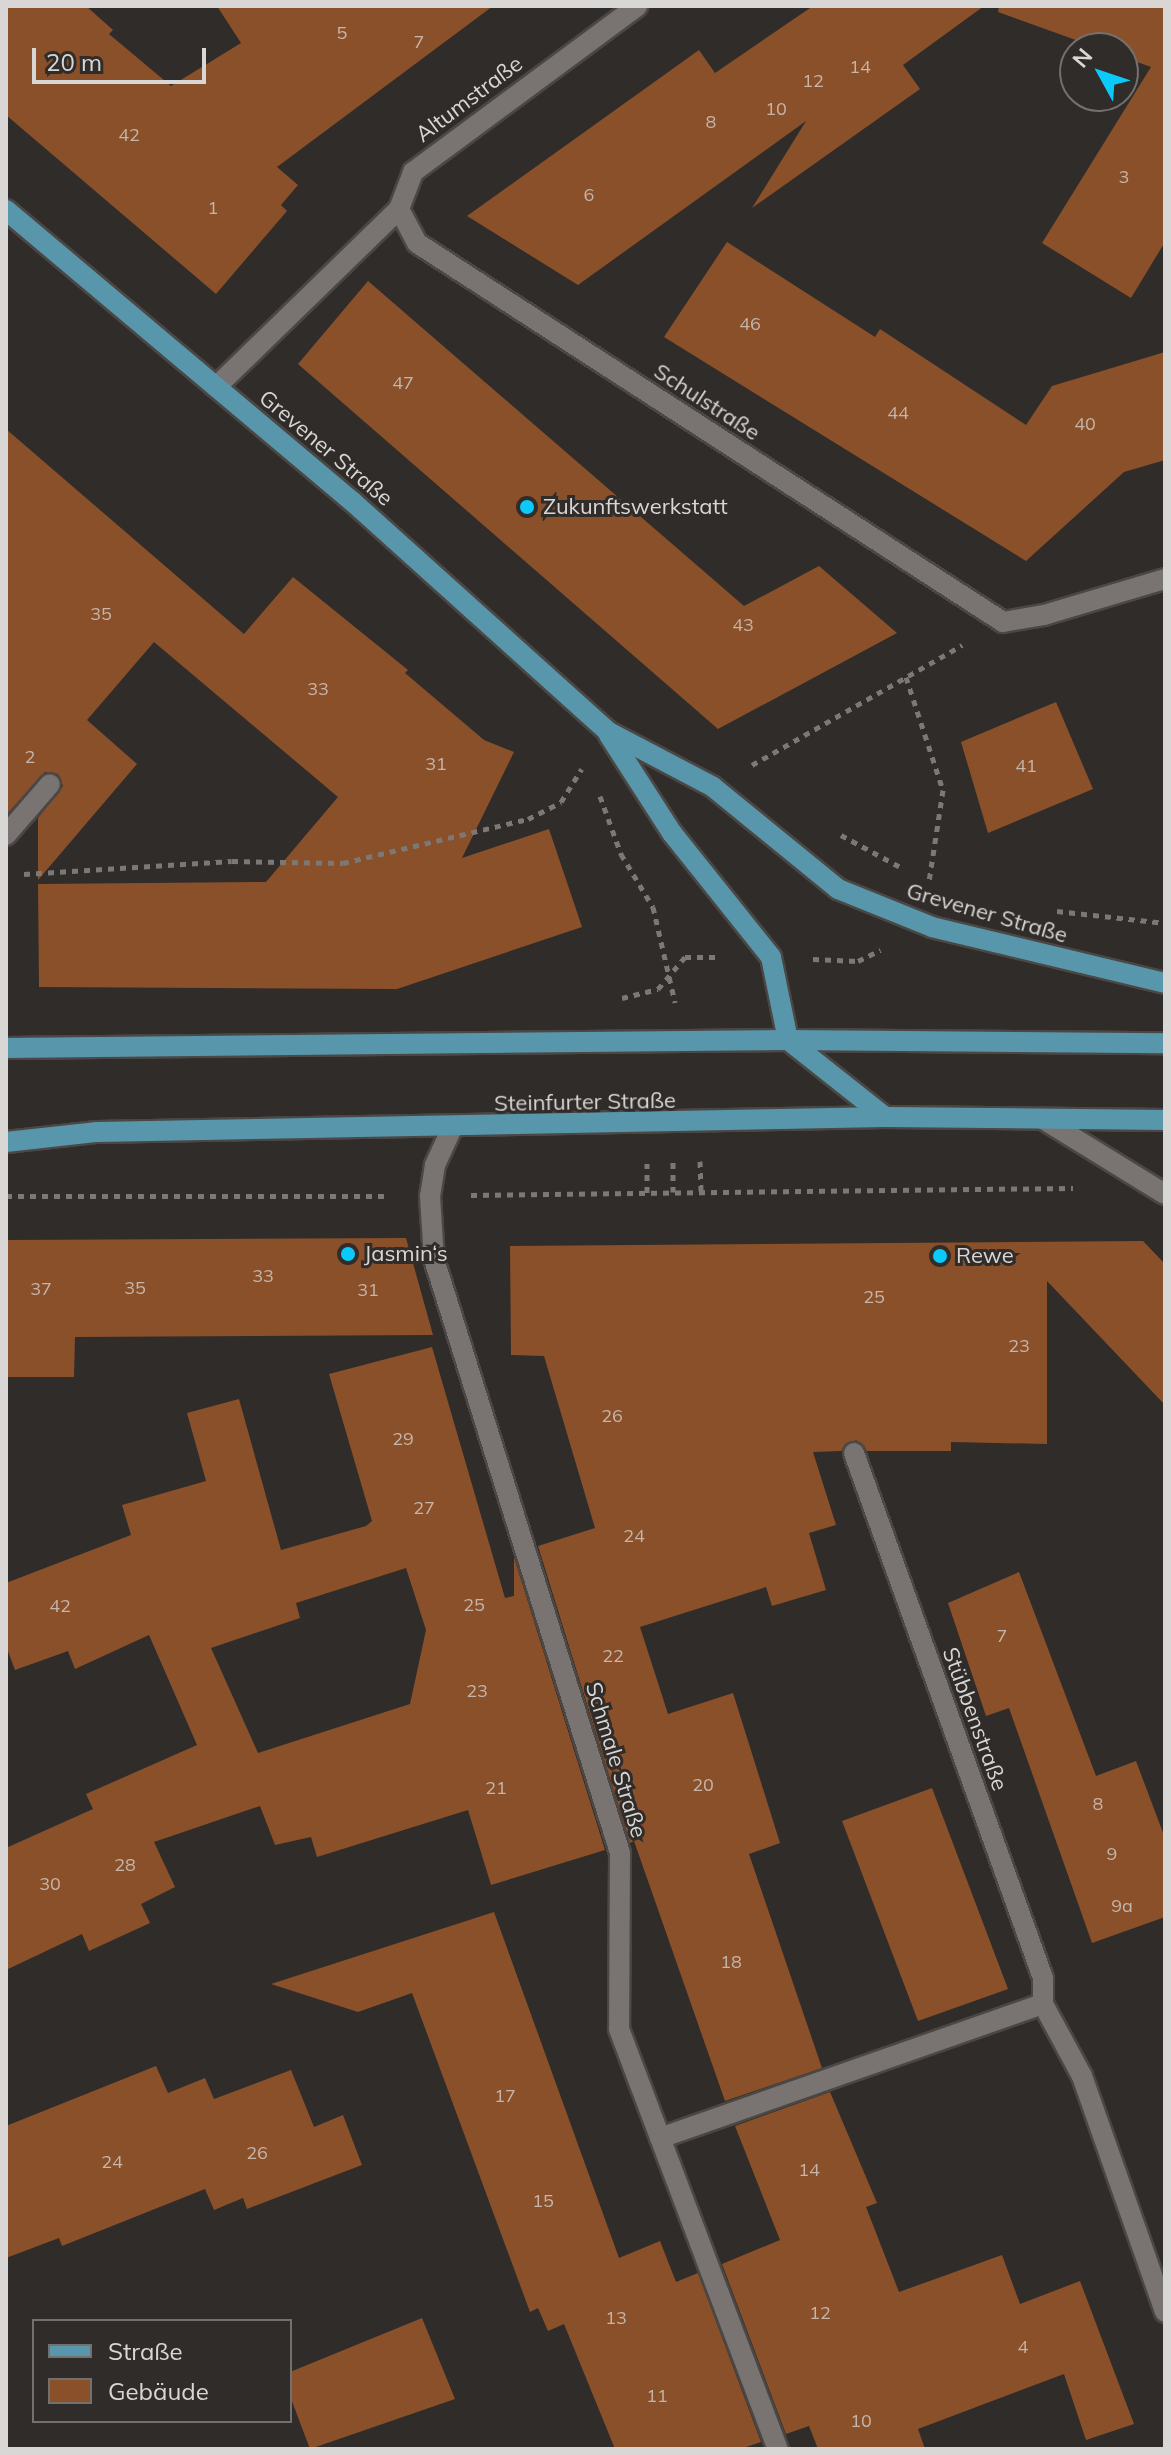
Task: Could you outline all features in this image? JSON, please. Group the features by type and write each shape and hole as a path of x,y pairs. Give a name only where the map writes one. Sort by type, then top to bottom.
{"main road":[{"name":"Grevener Straße","path":"6,210 353,502 607,731 713,787 838,889 932,927 1165,983"},
{"name":"Grevener Straße","path":"607,731 672,833 771,957 788,1040"},
{"path":"6,1048 788,1040 1165,1043"},
{"path":"788,1040 885,1117"},
{"name":"Steinfurter Straße","path":"6,1142 97,1132 452,1128 885,1117 1165,1120"}],"street":[{"name":"Altumstraße","path":"216,387 399,209 413,172 441,148 637,6"},
{"name":"Schulstraße","path":"399,209 417,243 1003,622"},
{"path":"1003,622 1044,615 1165,579"},
{"path":"6,835 50,784"},
{"path":"1043,1119 1165,1194"},
{"name":"Schmale Straße","path":"452,1128 435,1165 430,1196 434,1259 620,1853 619,2029 778,2449"},
{"name":"Stübbenstraße","path":"854,1453 1043,1978 1043,2004 1082,2076 1165,2312"},
{"path":"660,2138 1043,2004"}],"path":[{"path":"713,787 1003,622"},
{"path":"906,677 943,790 929,882"},
{"path":"18,875 42,869 232,861 343,863 528,819 561,802 607,731"},
{"path":"607,731 599,805 653,907 669,979"},
{"path":"6,1196 430,1196 1076,1188"}],"building":[{"path":"6,6 86,6 113,30 109,34 171,86 241,43 217,6 493,6 277,167 298,185 281,205 287,211 216,294 6,115"},
{"path":"813,6 984,6 903,65 920,89 752,208 806,121 578,285 467,216 699,50 715,73"},
{"path":"999,6 1165,6 1165,242 1131,298 1042,243 1123,112 1139,112 1139,86 1151,67 1139,63 1139,32 1059,34 998,12"},
{"path":"727,242 875,337 880,329 1026,425 1052,386 1165,352 1165,460 1124,472 1026,561 664,337"},
{"path":"368,281 744,606 819,566 897,633 718,729 298,364"},
{"path":"6,429 244,634 293,577 408,670 405,673 484,740 514,752 462,858 549,829 582,927 397,989 39,987 38,884 266,882 338,797 154,642 87,720 137,764 38,880 38,818 63,786 58,774 45,772 6,815"},
{"path":"1056,702 1093,789 988,833 961,742"},
{"path":"406,1238 433,1335 75,1337 74,1377 6,1377 6,1240"},
{"path":"1143,1241 1165,1264 1165,1405 1047,1281 1047,1444 951,1442 951,1451 867,1451 856,1440 841,1451 813,1452 836,1525 809,1533 826,1590 772,1606 766,1587 640,1627 668,1714 733,1693 780,1843 749,1854 822,2068 725,2101 634,1841 630,1843 538,1546 595,1528 544,1356 511,1355 510,1246"},
{"path":"432,1347 505,1598 514,1596 514,1557 605,1850 491,1885 468,1810 317,1857 311,1837 275,1845 260,1806 154,1842 175,1887 141,1904 150,1923 89,1951 82,1934 6,1970 6,1848 93,1809 86,1794 197,1745 149,1635 75,1669 68,1651 15,1670 6,1646 6,1583 131,1535 122,1505 206,1481 187,1413 239,1399 281,1550 366,1526 372,1521 329,1374","holes":["406,1568 426,1630 410,1704 258,1753 211,1648 300,1618 296,1603"]},
{"path":"1019,1572 1096,1776 1136,1761 1165,1838 1165,1917 1092,1943 1009,1708 986,1716 948,1603"},
{"path":"932,1788 1008,1989 918,2021 842,1821"},
{"path":"494,1912 619,2258 660,2241 676,2282 698,2273 761,2442 740,2449 615,2449 564,2324 548,2331 538,2308 530,2312 412,1993 358,2012 271,1984"},
{"path":"156,2066 168,2093 205,2078 214,2099 291,2070 314,2127 343,2115 362,2165 247,2209 243,2198 214,2210 205,2189 62,2246 59,2238 6,2258 6,2126"},
{"path":"830,2092 877,2203 866,2207 899,2292 1002,2255 1020,2304 1080,2281 1134,2424 1086,2440 1064,2374 918,2429 925,2449 818,2449 809,2426 786,2434 722,2264 780,2240 735,2126"},
{"path":"422,2318 455,2399 310,2449 292,2401 292,2371"}],"place":[{"name":"Zukunftswerkstatt","path":"527,507"},
{"name":"Jasmin‘s","path":"348,1254"},
{"name":"Rewe","path":"940,1256"}]}
